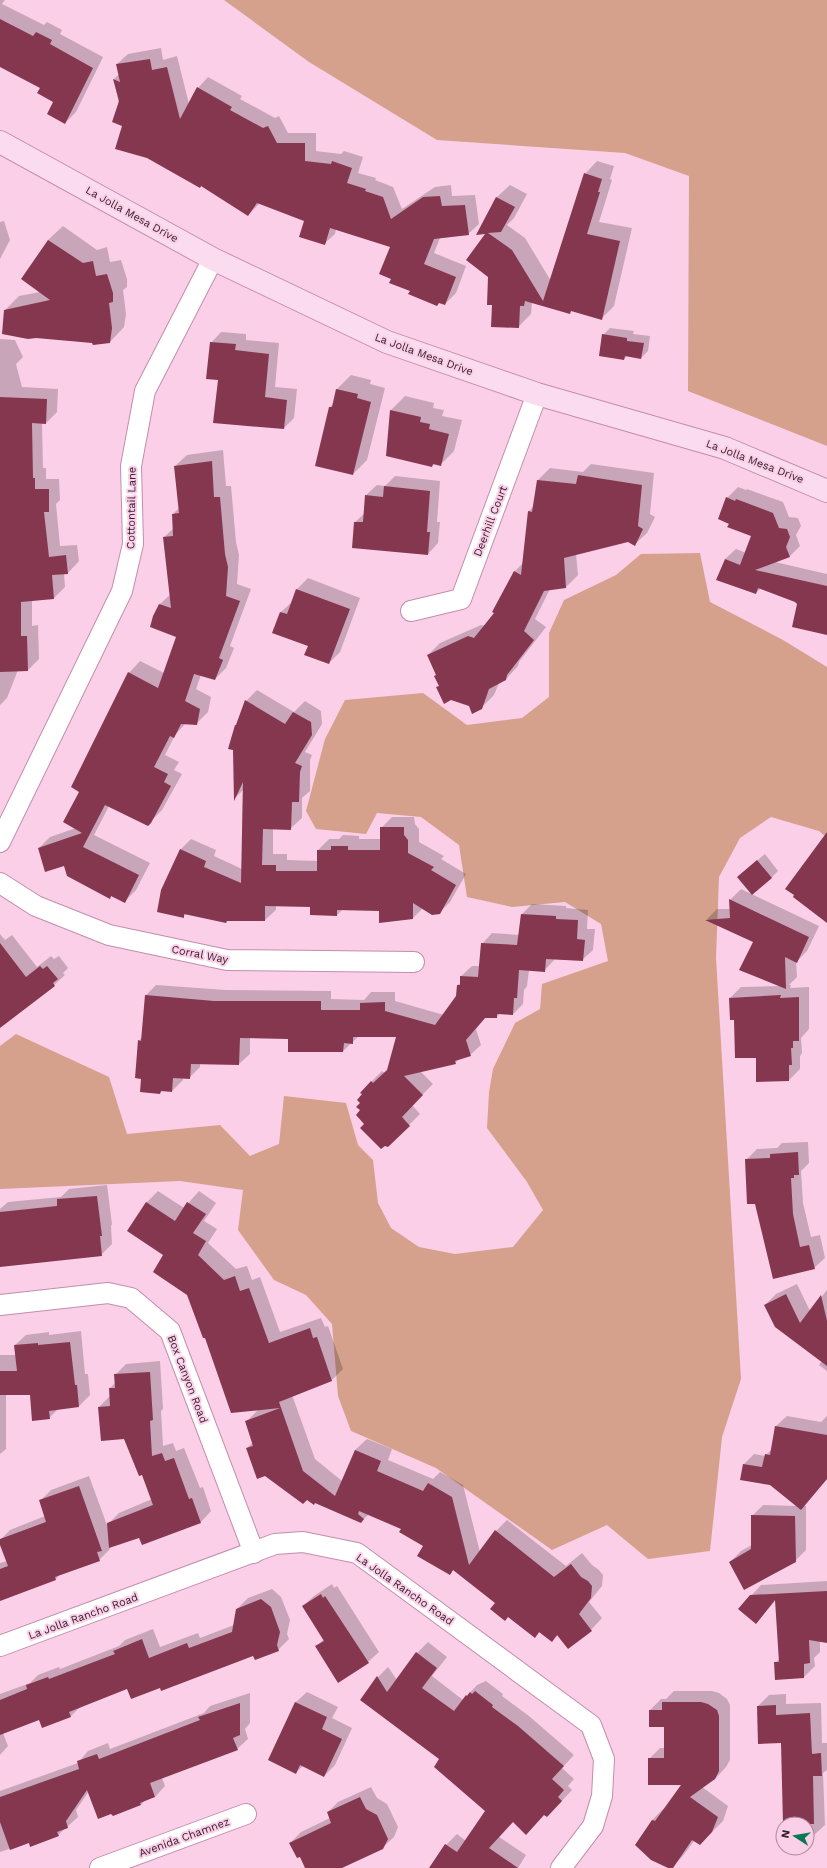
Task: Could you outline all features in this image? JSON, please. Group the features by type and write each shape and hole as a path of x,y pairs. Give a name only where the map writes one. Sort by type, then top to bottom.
{"street":[{"name":"La Jolla Mesa Drive","path":"0,142 213,259 386,342 537,394 725,448 827,491"},
{"name":"Cottontail Lane","path":"0,842 122,591 133,544 131,466 145,391 213,259"},
{"name":"Deerhill Court","path":"411,610 461,599 537,394"},
{"name":"Corral Way","path":"0,883 36,906 109,935 228,960 414,962"},
{"name":"Box Canyon Road","path":"0,1305 108,1293 130,1298 170,1331 254,1553"},
{"name":"La Jolla Rancho Road","path":"0,1646 275,1544 303,1542 357,1553 591,1725 604,1759 602,1796 593,1826 561,1868"},
{"name":"Avenida Chamnez","path":"100,1868 246,1814"}],"shaded area":[{"path":"224,0 827,0 827,446 688,391 689,176 625,153 437,140 309,62"},
{"path":"700,553 710,602 783,640 827,667 827,838 819,831 771,817 740,838 719,877 716,958 741,1379 722,1437 710,1551 648,1559 607,1525 552,1550 436,1468 351,1431 338,1396 332,1324 306,1295 274,1280 238,1230 243,1190 180,1181 0,1189 0,1046 16,1034 109,1077 127,1134 220,1125 250,1156 279,1144 284,1096 346,1103 358,1145 373,1160 378,1203 391,1228 419,1247 455,1254 513,1247 543,1210 527,1182 487,1128 489,1092 493,1069 515,1023 540,1009 542,984 608,961 601,924 565,902 512,907 467,897 459,845 421,817 377,813 366,834 316,829 306,811 325,739 345,700 423,693 467,725 522,718 549,697 549,633 564,600 616,575 641,554"}],"building":[{"path":"0,19 33,36 36,32 52,40 50,44 93,68 65,124 47,114 53,102 37,93 40,88 0,67"},
{"path":"150,59 152,70 167,67 180,119 197,87 232,107 230,110 263,128 268,126 277,143 305,143 305,161 331,164 332,161 352,168 347,183 366,189 365,191 383,197 391,219 423,197 440,196 442,206 465,205 469,235 434,239 424,264 456,277 445,305 439,303 437,306 408,294 410,291 389,283 391,279 379,274 390,247 330,228 325,245 299,237 304,221 257,203 248,216 201,186 200,188 147,158 115,149 122,126 112,122 119,101 113,79 120,82 116,64"},
{"path":"584,173 602,179 598,192 600,192 587,234 620,241 602,320 571,311 570,314 525,301 524,306 520,306 519,328 491,327 492,305 487,305 488,277 466,260 485,234 476,235 496,197 515,207 501,232 488,233 512,250 543,301"},
{"path":"48,240 83,263 93,261 96,276 107,274 113,293 113,302 109,303 112,328 110,343 93,345 92,343 36,338 28,339 2,334 4,310 50,300 21,279"},
{"path":"602,334 627,338 627,341 644,343 641,359 625,356 624,360 599,356"},
{"path":"210,342 236,344 235,350 269,354 265,397 287,400 284,429 213,423 218,380 206,379"},
{"path":"336,389 358,394 357,398 371,402 353,475 315,466 329,407 332,407"},
{"path":"0,397 47,399 46,424 32,423 33,478 35,478 35,489 49,489 49,512 44,512 49,557 66,555 68,574 52,575 54,599 21,602 21,636 27,636 28,671 0,672"},
{"path":"390,410 421,417 420,422 430,424 429,429 449,434 441,466 433,464 432,467 386,456"},
{"path":"212,461 214,497 220,497 225,554 228,567 226,596 240,601 219,658 223,660 215,680 194,674 185,701 200,709 197,725 181,724 174,738 170,736 154,767 168,774 164,782 171,786 151,823 148,826 105,805 83,847 139,875 125,903 111,896 110,899 67,876 64,866 45,872 38,848 82,833 63,822 79,792 71,787 128,672 158,688 176,637 150,627 153,616 159,604 171,608 163,537 173,536 172,514 179,513 174,466"},
{"path":"578,475 642,485 638,526 643,529 635,546 628,542 564,558 566,588 544,591 524,631 534,640 507,675 506,680 489,689 482,709 472,714 469,706 451,700 444,704 436,687 439,686 434,676 436,675 427,655 468,636 474,638 494,613 492,612 514,571 521,575 528,511 532,512 537,480 576,484"},
{"path":"384,486 430,491 427,532 430,532 428,555 352,548 354,522 363,522 365,495 383,497"},
{"path":"726,497 735,501 736,499 773,513 779,528 787,529 790,537 786,547 790,557 755,570 827,586 827,635 792,627 797,604 795,602 758,588 756,594 716,580 725,559 740,565 751,536 727,527 729,524 718,519"},
{"path":"296,589 350,609 329,664 304,655 308,646 272,633 280,612 287,614"},
{"path":"245,700 285,724 293,712 311,722 312,735 295,763 302,766 300,772 299,802 292,802 291,830 263,829 262,865 276,865 276,871 317,871 317,850 331,850 331,846 348,846 348,850 380,850 380,827 404,827 404,835 408,840 408,853 434,867 431,870 456,885 440,914 432,915 413,903 413,919 379,923 379,911 337,910 337,916 310,915 310,907 265,906 265,921 227,921 226,923 184,914 184,918 157,912 161,890 180,849 206,861 204,867 241,883 243,782 234,801 233,750 228,749 235,725"},
{"path":"827,832 827,923 785,889"},
{"path":"757,860 772,878 752,895 737,877"},
{"path":"729,899 809,937 797,963 785,957 786,989 739,970 753,942 705,920 730,918"},
{"path":"521,914 556,916 556,919 578,920 577,939 585,940 583,961 546,959 545,972 519,970 517,998 514,998 513,1015 497,1014 497,1018 485,1018 466,1040 471,1056 455,1061 456,1064 404,1076 423,1095 402,1117 410,1126 388,1147 385,1146 381,1149 360,1128 364,1124 356,1115 360,1110 356,1107 360,1103 357,1100 362,1094 360,1093 371,1081 373,1083 387,1070 396,1037 353,1037 353,1044 344,1043 343,1052 288,1052 288,1039 240,1038 239,1065 191,1064 190,1079 173,1078 172,1092 161,1091 160,1094 140,1092 141,1079 135,1078 138,1040 141,1041 145,995 214,1001 321,1001 321,1010 360,1010 360,1003 385,1002 385,1011 435,1025 456,996 457,985 460,985 460,976 478,977 481,943 517,945"},
{"path":"0,943 26,977 40,966 43,969 47,966 58,979 53,983 55,986 0,1028"},
{"path":"781,995 780,998 799,997 799,1041 793,1041 793,1048 791,1048 792,1065 789,1065 789,1081 756,1082 756,1058 735,1058 734,1020 730,1020 729,998"},
{"path":"798,1152 799,1175 794,1175 794,1178 791,1178 793,1214 800,1247 809,1245 815,1269 773,1279 755,1204 747,1204 745,1159 770,1158 770,1154"},
{"path":"97,1196 102,1236 100,1236 102,1256 0,1267 0,1212 57,1206 57,1199"},
{"path":"146,1202 175,1221 187,1202 206,1214 193,1233 206,1241 198,1255 224,1280 235,1276 240,1291 249,1288 269,1343 310,1328 313,1338 317,1337 332,1381 279,1402 303,1471 335,1496 355,1450 381,1461 377,1471 423,1491 428,1483 452,1497 469,1565 495,1530 554,1577 571,1564 581,1577 588,1581 592,1586 591,1598 579,1614 592,1631 568,1649 557,1635 552,1642 539,1632 535,1638 508,1617 505,1621 490,1609 495,1603 453,1570 450,1575 417,1556 423,1546 399,1532 401,1529 359,1511 358,1514 364,1519 361,1523 315,1503 314,1505 307,1500 303,1504 265,1476 257,1479 246,1448 253,1446 245,1421 280,1408 231,1413 205,1338 203,1338 187,1295 153,1272 163,1255 127,1231"},
{"path":"786,1294 800,1323 821,1295 827,1321 827,1366 775,1327 764,1305"},
{"path":"70,1342 79,1407 49,1411 50,1419 32,1421 30,1395 0,1395 0,1371 17,1371 14,1345 38,1343 38,1345"},
{"path":"150,1372 153,1420 150,1421 152,1456 162,1453 165,1461 174,1458 189,1499 192,1498 201,1523 142,1545 139,1538 109,1548 107,1523 153,1505 142,1475 139,1476 124,1439 101,1441 98,1407 110,1406 109,1388 115,1388 114,1374"},
{"path":"775,1426 827,1435 827,1479 801,1510 770,1485 740,1480 743,1464 762,1467 765,1454 770,1455"},
{"path":"79,1486 102,1551 97,1552 100,1561 55,1577 56,1580 0,1601 0,1569 8,1566 0,1545 0,1539 46,1522 39,1500"},
{"path":"751,1515 795,1516 796,1562 744,1590 729,1562 751,1549"},
{"path":"827,1591 827,1643 809,1640 810,1663 804,1664 804,1678 775,1680 774,1662 779,1662 775,1600 756,1624 738,1609 750,1595"},
{"path":"321,1594 323,1598 325,1596 369,1663 338,1683 315,1646 324,1641 302,1606"},
{"path":"261,1599 271,1607 280,1632 277,1645 279,1651 255,1660 253,1656 161,1691 160,1688 131,1699 127,1689 69,1712 71,1717 42,1728 39,1720 0,1735 0,1700 27,1689 26,1685 48,1677 49,1679 115,1654 113,1651 142,1639 149,1658 187,1643 189,1648 232,1632 236,1609"},
{"path":"416,1652 437,1668 422,1688 454,1711 466,1695 467,1696 470,1692 472,1694 475,1691 493,1705 492,1707 518,1726 564,1766 552,1779 564,1790 558,1797 562,1801 547,1817 544,1815 526,1835 513,1822 489,1848 518,1868 429,1868 445,1844 457,1852 485,1811 434,1767 439,1759 360,1700 377,1676 387,1692"},
{"path":"295,1702 327,1717 322,1729 342,1739 324,1777 300,1765 296,1774 268,1760"},
{"path":"662,1702 701,1702 708,1704 717,1710 719,1716 719,1771 715,1779 690,1797 718,1817 712,1832 700,1845 692,1840 673,1868 668,1868 651,1860 635,1845 652,1820 655,1821 681,1785 648,1785 648,1758 664,1758 664,1727 649,1727 649,1710 662,1710"},
{"path":"240,1703 240,1735 233,1738 238,1750 150,1783 155,1797 140,1803 141,1805 113,1816 111,1814 98,1819 87,1790 66,1821 68,1828 57,1832 59,1836 30,1847 29,1843 10,1850 0,1822 0,1797 79,1769 77,1761 97,1754 99,1759 200,1720 198,1717"},
{"path":"776,1705 776,1715 810,1713 812,1754 821,1753 822,1776 813,1776 814,1816 783,1816 781,1743 758,1744 757,1706"},
{"path":"360,1797 366,1809 377,1815 388,1839 383,1849 342,1868 305,1868 300,1857 297,1858 289,1843 331,1823 327,1812"}]}
